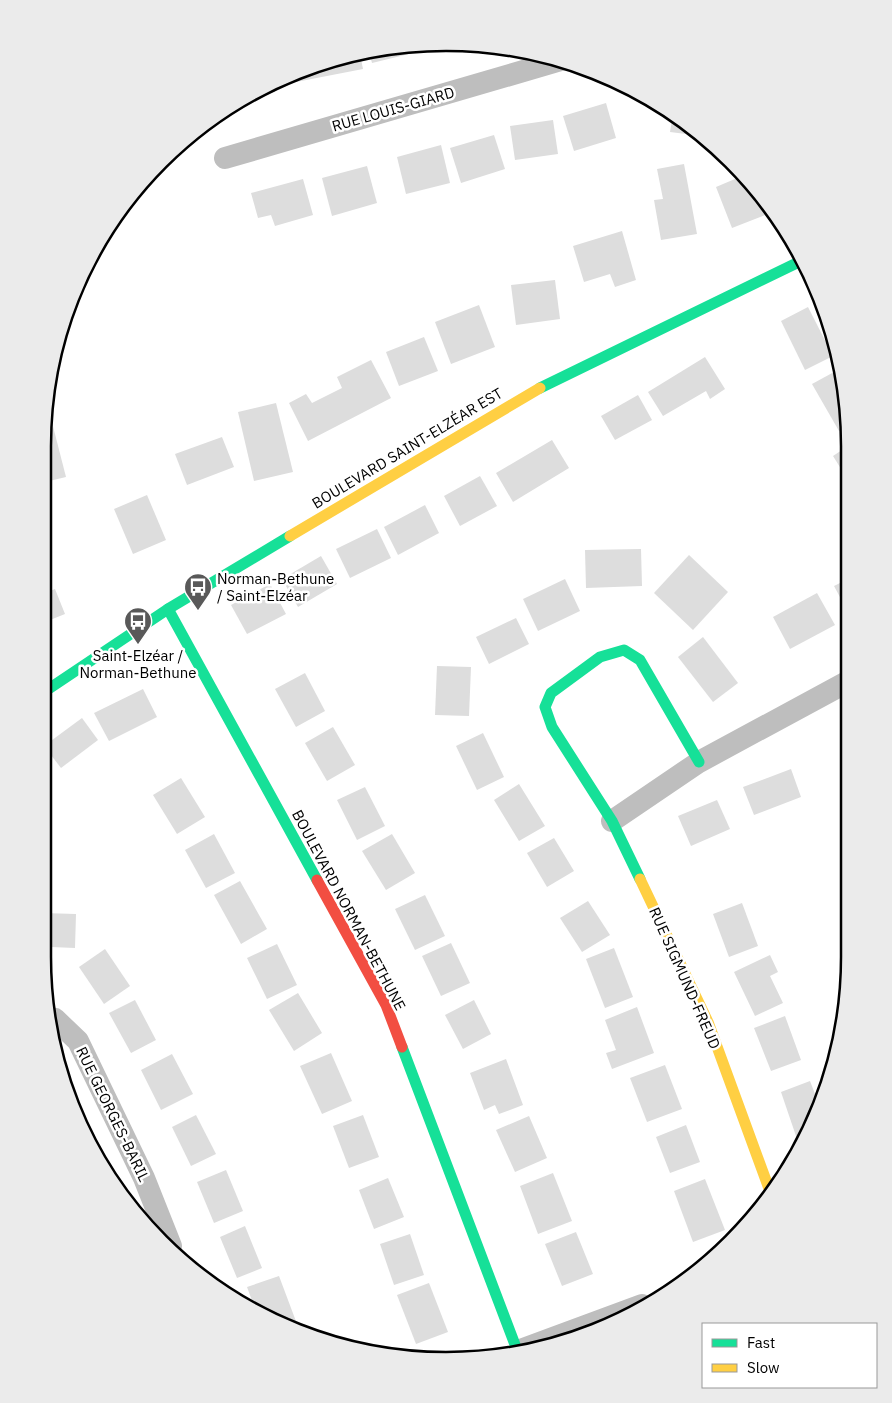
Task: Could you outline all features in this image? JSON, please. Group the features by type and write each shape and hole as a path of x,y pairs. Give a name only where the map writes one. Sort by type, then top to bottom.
{"street":[{"name":"RUE LOUIS-GIARD","path":"225,158 546,64"},
{"name":"BOULEVARD SAINT-ELZÉAR EST","path":"51,687 168,608 528,394 796,263"},
{"name":"BOULEVARD NORMAN-BETHUNE","path":"168,608 386,1005 515,1345"},
{"name":"RUE SIGMUND-FREUD","path":"699,762 640,660 624,650 600,657 551,692 545,707 552,727 612,822 708,1022 768,1185"},
{"path":"612,822 699,762 841,686"},
{"name":"RUE GEORGES-BARIL","path":"57,1021 78,1042 144,1178 167,1236"},
{"path":"568,1333 601,1320"}],"building":[{"path":"413,53 413,53 372,63 371,59"},
{"path":"361,61 363,69 296,82 319,72"},
{"path":"606,103 616,138 574,151 563,116"},
{"path":"553,120 558,154 515,160 510,126"},
{"path":"672,123 687,134 670,132"},
{"path":"494,135 505,169 461,183 450,148"},
{"path":"441,145 450,183 406,194 397,157"},
{"path":"684,164 697,234 661,240 654,200 663,199 657,169"},
{"path":"367,166 377,203 332,216 322,178"},
{"path":"303,179 313,215 275,226 271,215 258,218 251,193"},
{"path":"736,179 765,215 732,228 716,187"},
{"path":"622,231 636,280 615,287 610,274 584,282 573,246"},
{"path":"555,280 560,319 516,325 511,285"},
{"path":"479,305 495,347 451,364 435,322"},
{"path":"808,307 827,344 830,357 805,370 781,321"},
{"path":"424,337 438,371 399,386 386,352"},
{"path":"705,357 725,389 710,399 706,391 663,416 648,392"},
{"path":"371,360 391,398 308,441 289,403 306,394 312,403 342,388 337,377"},
{"path":"834,372 840,430 839,431 812,384"},
{"path":"638,395 652,420 615,440 601,416"},
{"path":"276,403 293,472 254,481 238,412"},
{"path":"52,422 66,477 51,481"},
{"path":"222,437 234,467 187,485 175,454"},
{"path":"552,440 569,468 513,502 496,473"},
{"path":"841,451 841,469 833,456"},
{"path":"480,476 497,506 460,526 444,496"},
{"path":"147,495 166,540 133,554 114,509"},
{"path":"425,505 439,533 398,555 384,527"},
{"path":"377,529 391,558 350,578 336,549"},
{"path":"641,549 642,586 586,588 585,550"},
{"path":"689,555 728,592 693,630 654,593"},
{"path":"321,556 337,584 298,607 282,579"},
{"path":"565,579 580,611 538,631 523,599"},
{"path":"841,582 841,599 834,586"},
{"path":"270,584 286,614 247,634 231,605"},
{"path":"55,589 65,614 51,620 51,591"},
{"path":"817,593 835,625 790,649 773,617"},
{"path":"516,618 529,644 489,664 476,637"},
{"path":"703,637 738,683 713,702 678,657"},
{"path":"437,666 471,667 469,716 435,715"},
{"path":"305,673 325,711 296,727 275,689"},
{"path":"143,689 157,717 109,741 94,713"},
{"path":"82,718 98,740 61,768 51,755 51,741"},
{"path":"333,727 355,765 327,781 305,743"},
{"path":"483,733 504,777 477,790 456,746"},
{"path":"791,769 801,797 754,815 743,787"},
{"path":"181,778 205,817 177,834 153,795"},
{"path":"519,784 545,826 519,841 494,800"},
{"path":"365,787 385,826 357,840 337,800"},
{"path":"717,800 730,829 691,846 678,816"},
{"path":"214,834 235,873 206,888 185,850"},
{"path":"392,834 415,873 386,890 362,851"},
{"path":"554,838 574,871 547,887 527,853"},
{"path":"240,881 267,929 241,944 214,895"},
{"path":"425,895 445,936 415,950 395,909"},
{"path":"588,901 610,935 582,952 560,918"},
{"path":"742,903 758,946 729,957 713,914"},
{"path":"51,913 76,914 75,948 51,947"},
{"path":"451,943 470,983 441,996 422,956"},
{"path":"277,944 297,985 267,999 247,958"},
{"path":"614,948 633,997 605,1008 586,959"},
{"path":"105,949 130,986 104,1004 79,967"},
{"path":"770,955 778,972 770,976 783,1003 755,1016 734,972"},
{"path":"298,993 322,1033 294,1051 269,1010"},
{"path":"135,1000 156,1040 131,1053 109,1013"},
{"path":"474,1000 491,1034 463,1049 445,1015"},
{"path":"637,1007 654,1053 612,1069 606,1053 616,1050 605,1020"},
{"path":"785,1016 801,1060 771,1071 754,1028"},
{"path":"331,1053 352,1101 322,1114 300,1066"},
{"path":"172,1054 193,1094 161,1110 141,1070"},
{"path":"506,1059 523,1105 499,1114 495,1105 484,1110 470,1073"},
{"path":"665,1065 682,1109 647,1122 630,1078"},
{"path":"810,1081 816,1096 797,1138 781,1092"},
{"path":"196,1115 216,1154 191,1166 172,1127"},
{"path":"363,1115 379,1157 349,1168 333,1126"},
{"path":"529,1116 547,1158 515,1172 496,1130"},
{"path":"686,1125 700,1162 670,1173 656,1137"},
{"path":"226,1170 243,1211 214,1223 197,1182"},
{"path":"553,1173 572,1221 538,1234 520,1186"},
{"path":"388,1178 404,1217 374,1229 359,1190"},
{"path":"705,1179 725,1230 693,1242 674,1191"},
{"path":"245,1226 262,1268 237,1278 220,1237"},
{"path":"576,1232 593,1274 562,1286 545,1244"},
{"path":"410,1234 424,1275 394,1285 380,1244"},
{"path":"279,1276 296,1323 252,1301 247,1287"},
{"path":"429,1283 448,1332 416,1344 397,1295"}],"traffic: fast":[{"path":"540,388 796,263"},
{"path":"51,687 168,609 290,536"},
{"path":"168,609 317,880"},
{"path":"640,879 612,821 552,727 545,707 551,693 600,657 624,650 640,660 699,762"},
{"path":"402,1047 515,1345"}],"traffic: slow":[{"path":"290,536 540,388"},
{"path":"640,879 708,1022 768,1185"}],"traffic: jam":[{"path":"317,880 386,1005 402,1047"}],"place":[{"name":"Norman-Bethune / Saint-Elzéar","path":"198,611"},
{"name":"Saint-Elzéar / Norman-Bethune","path":"138,645"}]}
